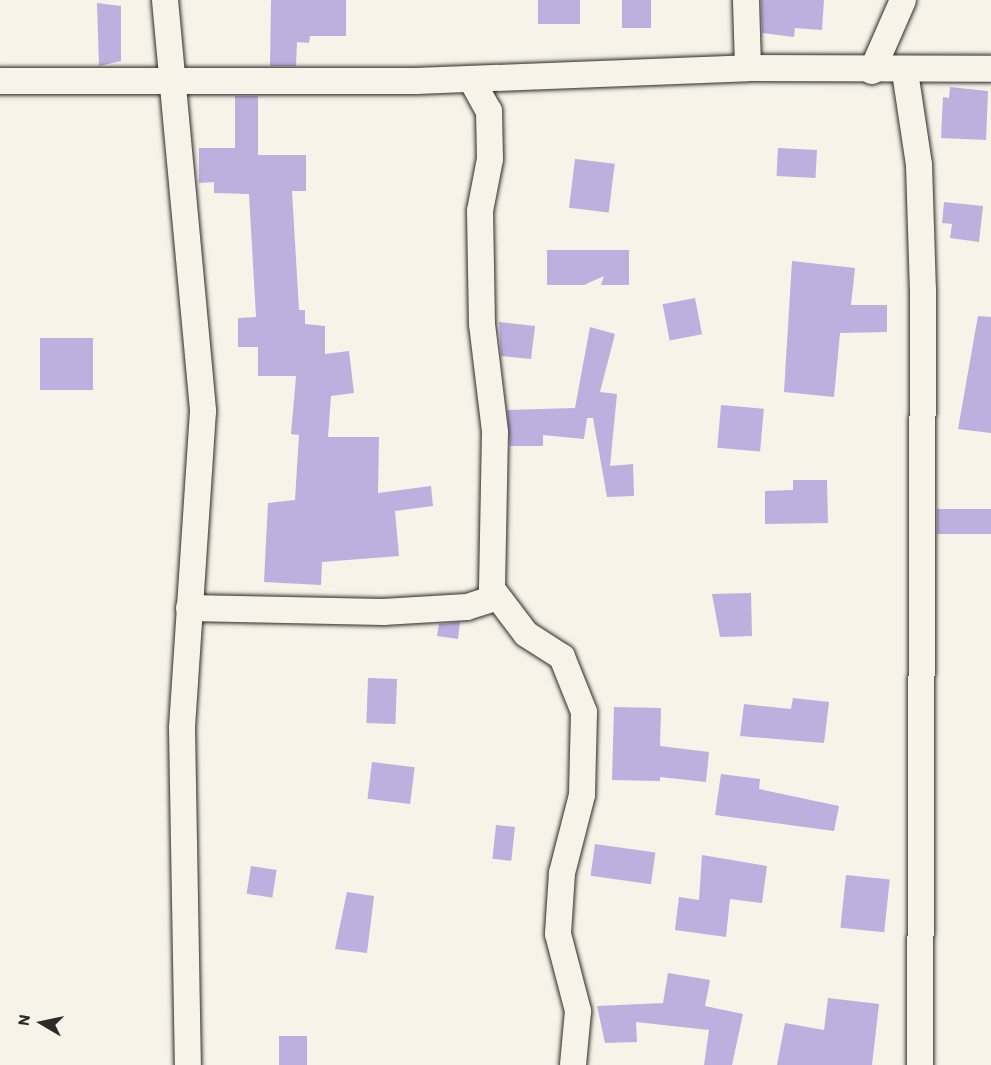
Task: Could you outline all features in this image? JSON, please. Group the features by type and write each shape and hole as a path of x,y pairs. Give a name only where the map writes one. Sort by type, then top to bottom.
{"street":[{"path":"165,0 203,411 182,728 188,1065"},
{"path":"746,0 747,68"},
{"path":"872,70 903,0"},
{"path":"0,81 471,79 747,68 904,72 991,69"},
{"path":"904,72 919,165 923,290 920,1065"},
{"path":"189,608 383,612 467,607 490,599 495,432 482,324 480,211 490,159 489,111 471,79"},
{"path":"492,589 526,634 562,657 584,712 582,795 562,873 558,934 578,1011 573,1065"}],"building":[{"path":"271,0 346,0 346,36 310,36 309,43 297,42 296,66 270,66"},
{"path":"538,0 580,0 580,24 538,24"},
{"path":"622,0 651,0 651,28 622,28"},
{"path":"761,0 824,0 822,30 795,28 794,37 762,33"},
{"path":"97,3 121,6 121,61 99,66"},
{"path":"950,87 988,91 986,140 941,138 943,97 949,98"},
{"path":"235,96 258,96 258,155 306,155 306,191 292,191 299,310 305,310 305,324 325,326 325,354 349,351 354,393 331,396 328,437 379,437 378,493 431,486 433,506 395,511 399,556 322,562 321,585 264,582 268,503 295,500 299,435 291,434 296,376 258,376 258,347 238,347 238,318 256,317 249,194 214,193 214,182 199,183 199,148 235,148"},
{"path":"778,148 817,150 815,178 777,176"},
{"path":"575,159 615,164 609,213 569,208"},
{"path":"944,202 983,206 979,242 950,238 952,224 942,223"},
{"path":"547,250 629,250 629,285 601,285 604,276 584,285 547,285"},
{"path":"792,261 855,268 851,305 887,305 887,332 840,333 834,397 784,392"},
{"path":"695,298 702,334 670,341 663,304"},
{"path":"978,316 991,317 991,433 958,429"},
{"path":"499,322 535,326 531,359 501,356"},
{"path":"590,327 615,334 600,392 617,394 610,466 633,464 634,496 607,497 593,418 587,418 584,439 543,435 543,446 510,446 507,410 575,408"},
{"path":"40,338 93,338 93,390 40,390"},
{"path":"721,405 764,409 760,452 717,448"},
{"path":"793,480 827,480 828,523 765,524 765,491 793,490"},
{"path":"937,509 991,509 991,534 937,534"},
{"path":"751,593 752,636 720,637 712,594"},
{"path":"460,622 458,639 437,636 439,624"},
{"path":"368,678 397,679 395,724 366,723"},
{"path":"793,698 829,702 824,743 740,736 744,704 791,709"},
{"path":"614,707 661,708 660,746 709,752 706,782 660,777 660,781 612,780"},
{"path":"372,762 415,767 410,804 367,799"},
{"path":"721,774 760,779 759,789 839,806 834,831 715,815"},
{"path":"496,825 515,827 511,861 492,859"},
{"path":"595,844 655,852 651,884 591,876"},
{"path":"702,855 767,866 762,903 730,899 726,937 675,930 679,897 699,900"},
{"path":"251,866 277,870 272,898 247,894"},
{"path":"846,875 890,880 884,932 840,928"},
{"path":"347,892 374,896 367,953 335,949"},
{"path":"668,973 710,980 705,1006 743,1014 732,1065 704,1065 709,1030 636,1022 637,1042 605,1043 597,1006 663,1003"},
{"path":"828,998 879,1004 872,1065 777,1065 785,1023 824,1030"},
{"path":"279,1036 307,1036 307,1065 279,1065"}]}
